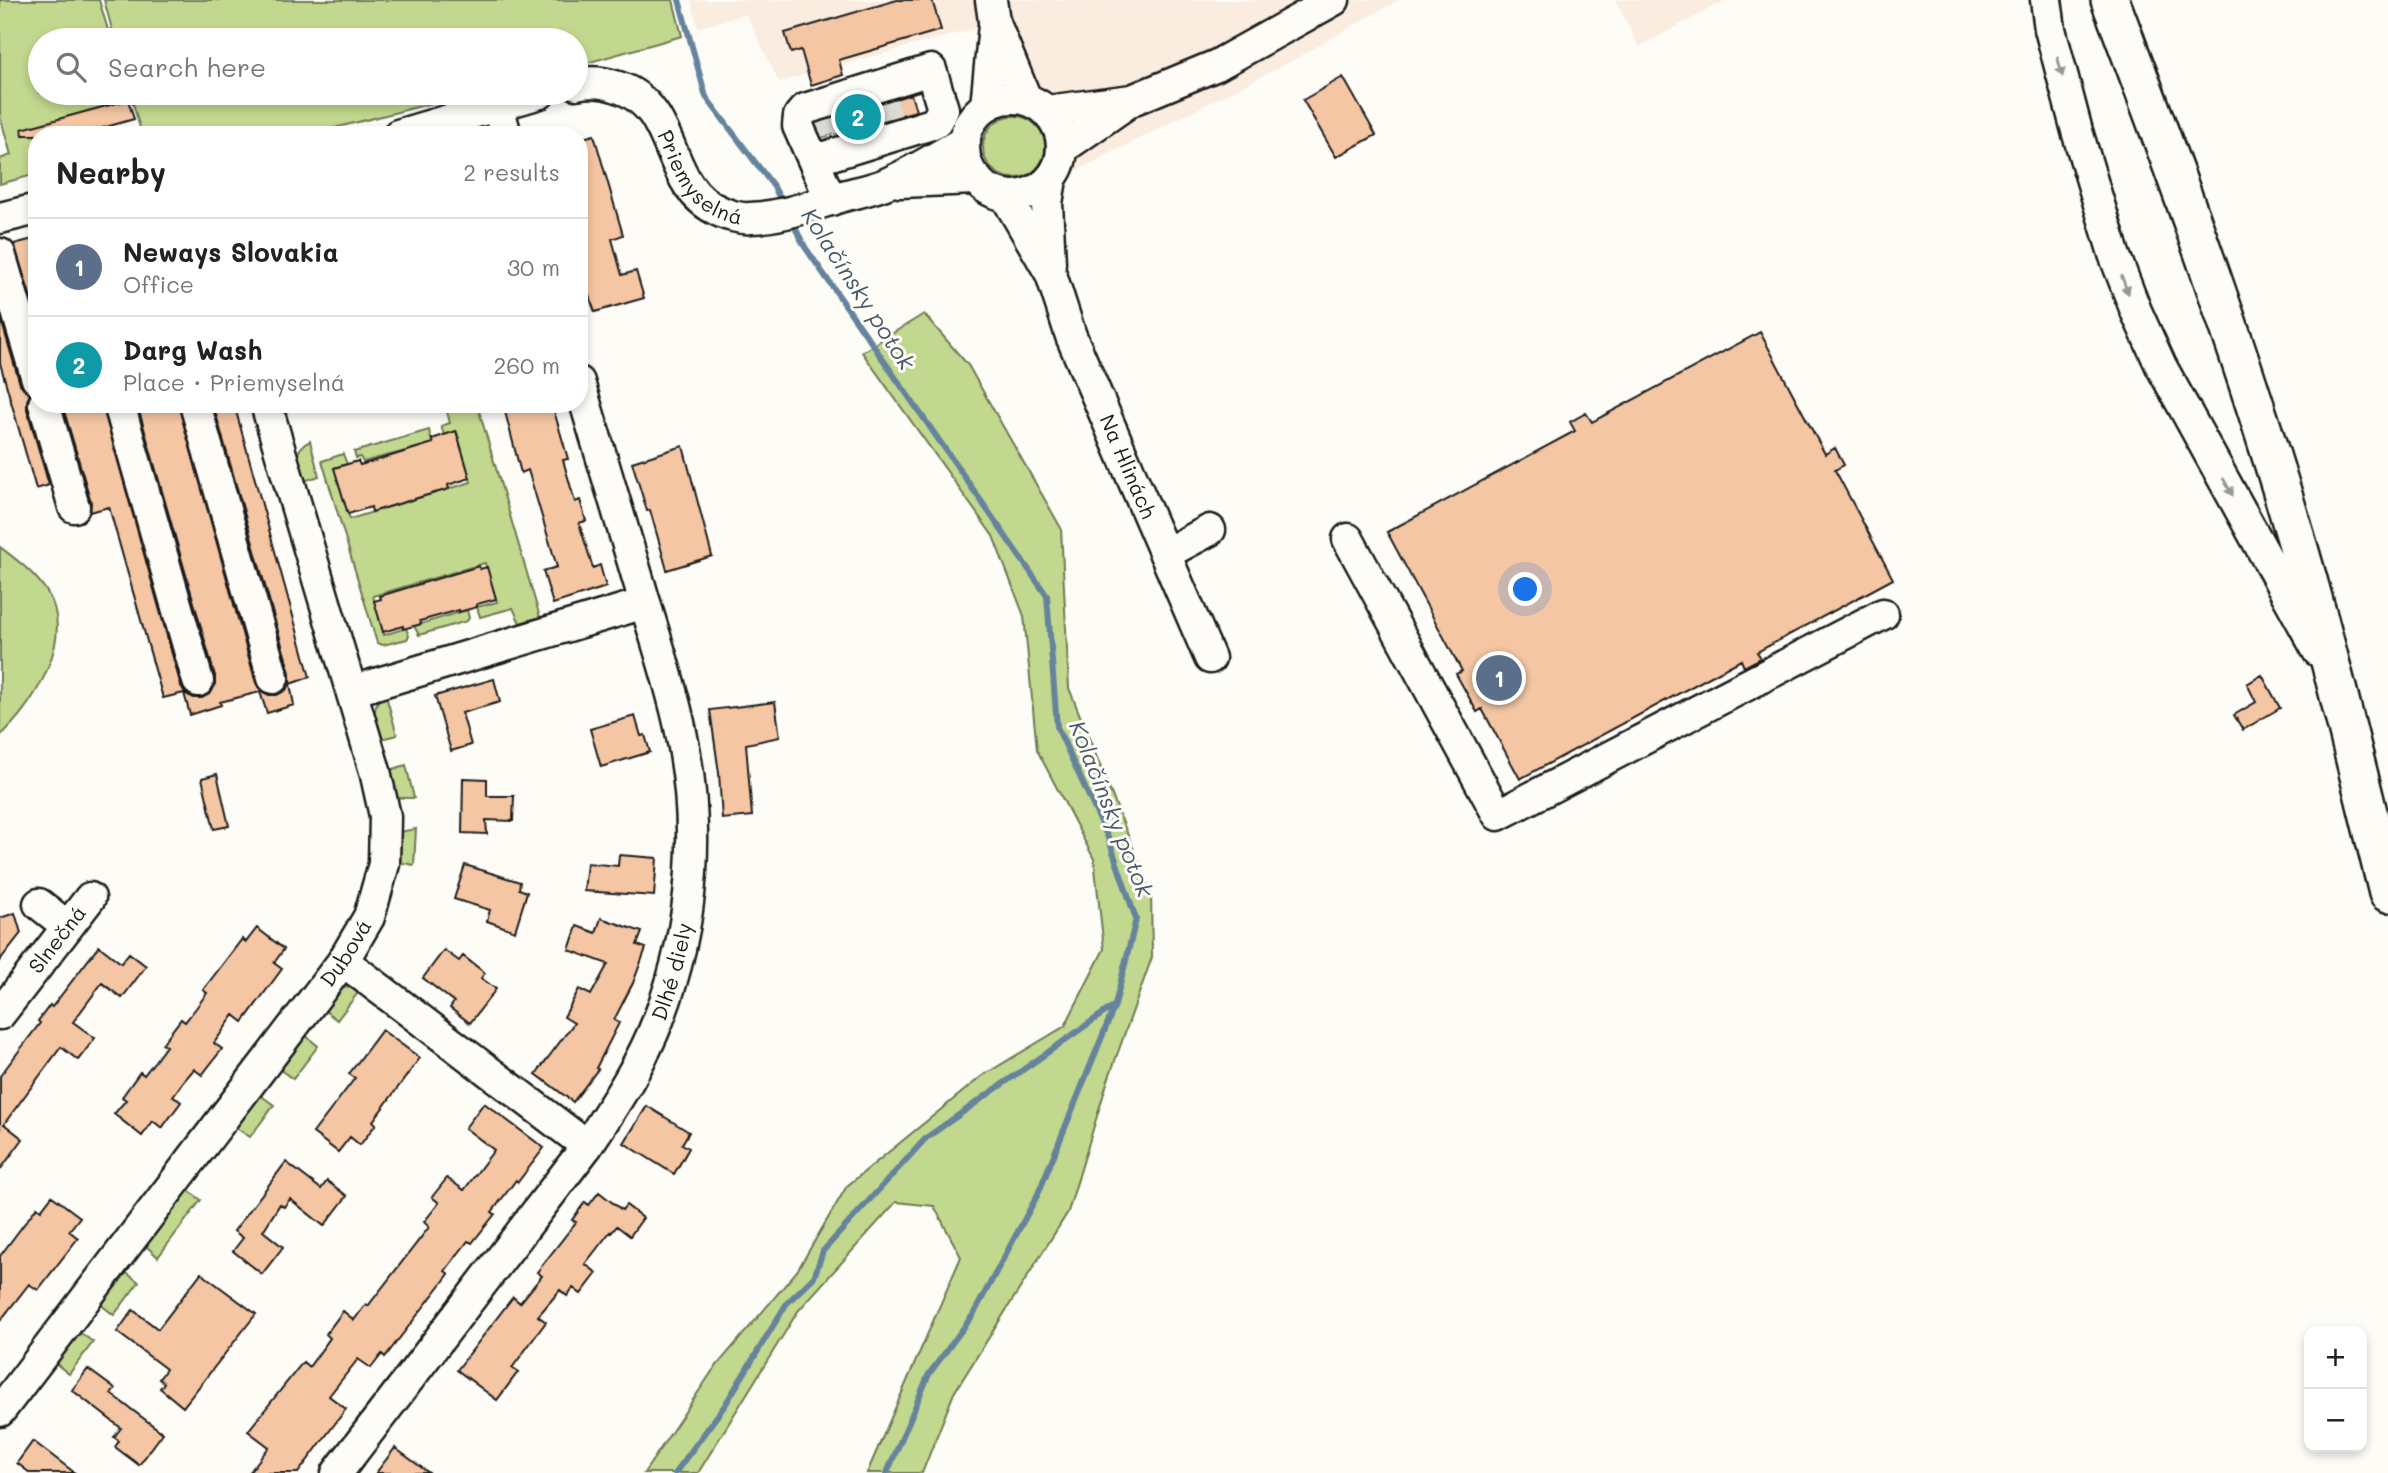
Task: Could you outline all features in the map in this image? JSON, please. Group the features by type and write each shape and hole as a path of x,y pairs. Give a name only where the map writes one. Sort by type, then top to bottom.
{"main road":[{"path":"2110,0 2154,116 2251,395 2295,535 2336,684 2388,893"}],"street":[{"path":"1063,149 1132,100 1217,65 1334,0"},
{"path":"2046,0 2050,29 2077,131 2114,254 2136,311 2161,366 2336,684"},
{"path":"993,11 1037,105 1056,122 1063,149 1059,165 1051,179 1038,190 1022,195 1005,195 990,190 969,168 965,141 968,127 986,106 1012,97 1037,105 1132,100"},
{"path":"986,106 993,11"},
{"name":"Priemyselná","path":"588,84 605,83 625,89 645,103 657,116 690,188 701,200 718,211 747,219 778,215 888,183 965,141"},
{"path":"429,126 501,105"},
{"path":"498,106 504,126"},
{"path":"819,204 857,119"},
{"name":"Priemyselná","path":"888,183 977,179"},
{"name":"Na Hlinách","path":"1051,179 1047,203 1051,274"},
{"name":"Na Hlinách","path":"1005,195 1051,274 1071,336 1210,658"},
{"path":"0,218 28,211"},
{"path":"0,254 28,349"},
{"name":"Dlhé diely","path":"337,1473 587,1146 618,1101 659,1018 678,955 692,868 690,788 686,756 671,691 588,412"},
{"path":"47,413 74,507"},
{"path":"122,413 198,681"},
{"path":"198,413 273,678"},
{"name":"Dubová","path":"0,1411 343,961 369,917 384,864 384,816 375,771 269,413"},
{"path":"1165,554 1210,530"},
{"path":"1348,539 1499,815 1883,614"},
{"path":"352,691 645,603"},
{"name":"Slnečná","path":"0,1014 90,898"},
{"path":"39,904 67,926"},
{"path":"343,961 587,1146"}],"shaded area":[{"path":"691,0 1398,0 1297,58 1068,175 998,22 779,82 746,14 698,28"},
{"path":"1615,0 1726,0 1639,47"}],"green space":[{"path":"0,0 99,0 107,28 28,28 28,105 110,105 28,126 28,176 0,184 0,159 11,155 0,116"},
{"path":"104,0 673,0 682,36 588,63 588,28 112,28"},
{"path":"133,105 425,105 342,126 139,126"},
{"path":"1008,116 1020,116 1036,125 1043,135 1043,159 1036,169 1020,178 1008,178 997,173 988,164 983,153 983,141 988,130 997,121"},
{"path":"924,314 968,365 1061,528 1069,688 1151,893 1152,957 1107,1083 1068,1212 954,1393 922,1473 867,1473 961,1257 934,1206 896,1202 798,1311 698,1473 644,1473 713,1370 797,1271 847,1186 982,1076 1065,1026 1104,949 1094,859 1037,750 1024,616 993,536 862,352"},
{"path":"447,413 480,413 540,617 520,623 513,608 480,617 477,607 497,602 485,563 373,596 384,635 406,628 409,636 407,639 383,645 377,643 322,461 343,454 347,464 334,468 350,519 471,482 457,432 444,435 441,426 450,423"},
{"path":"429,430 432,444 363,462 360,457 356,458 354,452"},
{"path":"310,441 319,476 304,481 298,464 298,453"},
{"path":"0,547 31,573 47,592 55,610 57,629 47,670 37,689 26,707 0,736"},
{"path":"467,610 467,621 419,635 414,626"},
{"path":"385,692 397,735 381,739 375,720 375,709"},
{"path":"406,765 414,798 395,798 390,770"},
{"path":"416,829 414,865 398,862 399,832"},
{"path":"347,987 360,990 337,1020 324,1010 339,990"},
{"path":"305,1035 318,1046 293,1079 279,1069"},
{"path":"260,1095 274,1105 250,1137 236,1128 235,1123 255,1096"},
{"path":"188,1190 201,1200 158,1257 145,1245 183,1191"},
{"path":"125,1272 139,1282 114,1315 100,1304 101,1300"},
{"path":"78,1331 93,1342 69,1374 55,1363"}],"building":[{"path":"897,0 932,0 941,30 839,60 843,75 811,85 801,50 791,53 785,33"},
{"path":"1343,77 1376,135 1336,157 1303,100"},
{"path":"911,94 916,111 822,137 816,124"},
{"path":"110,105 130,105 134,119 110,126 33,126"},
{"path":"28,127 28,135 23,135 22,129"},
{"path":"594,135 623,235 612,239 622,275 636,271 644,298 595,312 588,293 588,137"},
{"path":"28,240 28,288 14,244"},
{"path":"0,316 20,384 28,392 27,409 49,485 36,489 0,363"},
{"path":"1760,332 1825,454 1835,448 1844,465 1835,470 1893,579 1757,652 1761,658 1744,667 1741,660 1520,779 1482,709 1477,712 1456,674 1462,671 1387,532 1575,431 1570,422 1586,413 1592,422"},
{"path":"65,413 105,413 181,686 186,694 194,698 202,698 211,693 215,676 140,413 181,413 256,683 261,691 269,695 277,695 286,690 290,673 216,413 237,413 310,677 290,684 294,705 267,713 260,692 220,702 221,705 190,715 184,693 163,698 109,507 90,512 91,502"},
{"path":"505,413 555,413 568,459 563,460 575,502 580,500 586,521 579,523 593,568 600,565 606,587 553,604 543,571 557,567 528,470 521,473"},
{"path":"456,431 470,478 448,485 449,489 372,512 371,507 348,514 334,468 358,461 360,465 391,456 433,443 432,439"},
{"path":"683,446 712,556 667,570 650,510 647,511 632,462"},
{"path":"479,566 480,569 487,567 496,599 477,604 477,607 420,621 421,624 383,632 374,601 381,599 380,596"},
{"path":"2262,675 2280,708 2243,730 2234,715 2256,702 2247,684"},
{"path":"494,679 500,702 462,713 471,745 451,751 435,696"},
{"path":"775,702 780,737 746,744 752,816 722,819 710,710"},
{"path":"635,716 641,736 645,735 650,752 601,767 590,729"},
{"path":"217,774 229,826 214,829 202,778"},
{"path":"463,778 487,779 487,796 514,796 513,821 486,820 487,834 462,833"},
{"path":"619,855 657,858 654,896 584,891 587,863 618,866"},
{"path":"465,865 520,882 519,889 527,892 515,931 487,921 490,910 454,899"},
{"path":"15,913 21,933 0,960 0,918"},
{"path":"601,918 642,932 637,945 646,948 633,983 614,1020 619,1023 596,1068 598,1069 573,1102 536,1074 574,1023 564,1017 579,989 591,995 608,964 569,950 577,926 596,933"},
{"path":"257,928 284,949 274,963 282,969 243,1022 234,1015 214,1043 222,1049 202,1075 194,1069 183,1082 173,1096 181,1102 162,1128 153,1121 142,1136 114,1114 126,1100 122,1097 140,1072 144,1075 155,1061 166,1046 162,1044 181,1019 185,1022 196,1008 207,993 203,990 242,939 246,942"},
{"path":"99,946 121,963 129,953 146,966 122,998 102,983 73,1022 95,1038 78,1060 61,1047 4,1124 23,1139 0,1170 0,1076 40,1023 38,1021 50,1005 52,1007"},
{"path":"444,950 459,961 463,956 485,973 481,978 496,989 470,1023 450,1008 454,1002 423,978"},
{"path":"382,1030 420,1058 373,1121 376,1124 360,1145 350,1137 338,1152 313,1133 355,1078 349,1074"},
{"path":"484,1103 544,1148 518,1182 516,1180 492,1212 495,1214 472,1243 468,1241 445,1271 449,1274 385,1357 382,1354 371,1368 358,1359 329,1396 346,1409 298,1473 249,1473 269,1447 248,1431 303,1362 309,1367 330,1338 326,1334 343,1311 354,1320 366,1304 368,1306 429,1227 424,1222 439,1203 432,1197 447,1178 464,1190 494,1150 465,1128"},
{"path":"647,1106 689,1132 682,1144 689,1148 674,1174 624,1143"},
{"path":"286,1162 321,1189 327,1181 347,1196 324,1226 290,1199 284,1207 280,1204 263,1231 283,1247 262,1274 233,1251 243,1238 234,1231"},
{"path":"599,1192 622,1210 626,1205 643,1218 630,1236 617,1226 610,1232 585,1264 597,1273 581,1294 573,1288 567,1296 560,1290 538,1316 546,1322 512,1368 518,1372 497,1400 457,1370 513,1297 520,1303 542,1276 537,1272 576,1222 572,1220 585,1202 589,1205"},
{"path":"52,1196 80,1217 69,1231 78,1238 38,1290 29,1284 0,1321 0,1256 37,1207 41,1210"},
{"path":"201,1273 256,1314 183,1407 160,1388 164,1383 159,1379 166,1369 117,1332 133,1310 158,1329"},
{"path":"88,1369 115,1389 111,1394 163,1433 139,1465 115,1447 119,1441 114,1437 121,1428 72,1390"},
{"path":"33,1441 75,1473 30,1473 17,1463"},
{"path":"395,1448 429,1473 376,1473"}],"waterway":[{"name":"Kolačínsky potok","path":"679,0 706,97 774,187 783,204"},
{"name":"Kolačínsky potok","path":"791,220 805,247 1047,596 1057,727 1109,840 1136,919 1115,1005 1038,1194 973,1315 929,1374 887,1473"},
{"path":"675,1473 725,1405 787,1303 814,1277 823,1251 926,1138 1115,1005"}],"tunnel":[{"path":"882,101 887,119"},
{"path":"858,107 864,125"},
{"path":"829,115 834,134"}],"place":[{"name":"Darg Wash","path":"858,117"},
{"name":"Neways Slovakia","path":"1499,678"}]}
